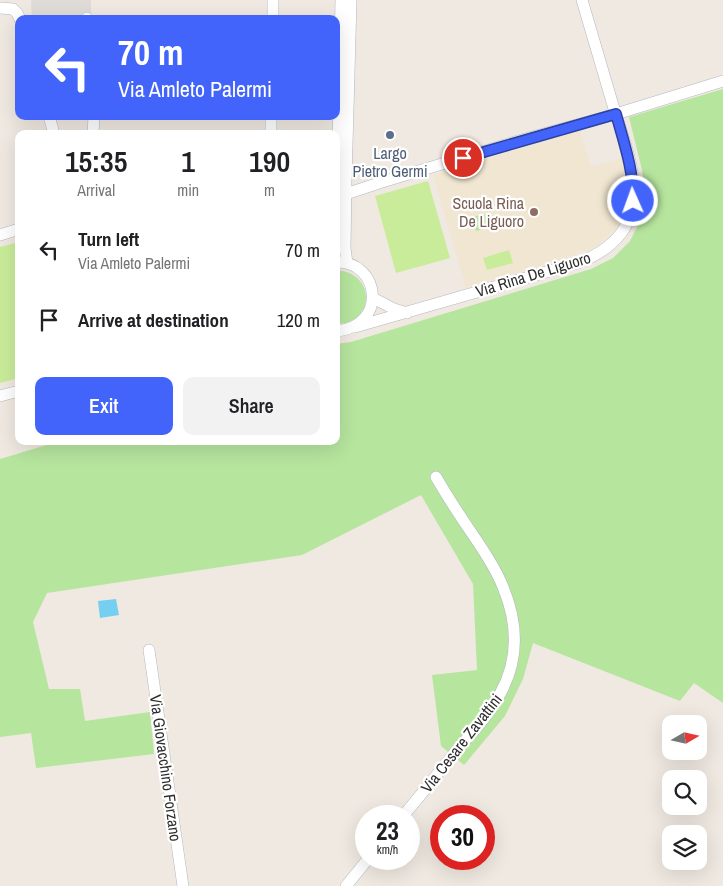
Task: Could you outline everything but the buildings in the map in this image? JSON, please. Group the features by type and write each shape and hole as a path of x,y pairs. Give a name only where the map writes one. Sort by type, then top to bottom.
{"street":[{"path":"273,0 273,15"},
{"name":"Via Rina De Liguoro","path":"340,331 346,331 578,262 600,253 619,236 632,211 633,180 616,114 582,0"},
{"path":"343,1 346,194 345,248 341,263 362,271 372,288 373,298 370,310 364,320 355,327"},
{"path":"340,98 343,1"},
{"path":"0,8 14,9 18,15"},
{"path":"346,194 426,168 616,114 723,80"},
{"path":"0,234 15,230"},
{"path":"373,298 394,309 407,312"},
{"path":"0,396 15,392"},
{"name":"Via Cesare Zavattini","path":"412,805 498,699 509,672 515,640 511,612 503,588 492,565 436,477"},
{"name":"Via Giovacchino Forzano","path":"149,650 183,886"},
{"path":"346,886 359,870"}],"shaded area":[{"path":"31,0 91,0 91,15 32,15"},
{"name":"Scuola Rina De Liguoro","path":"580,130 591,167 622,158 628,192 623,217 616,228 596,246 586,252 583,250 576,251 577,255 466,288 433,175"}],"green space":[{"path":"723,89 723,703 694,683 680,701 533,643 523,679 505,716 464,765 441,746 432,675 477,670 473,584 421,495 302,555 47,593 33,622 49,689 80,689 85,721 150,712 154,754 36,768 31,733 0,737 0,459 47,445 340,445 340,343 351,342 591,269 613,258 630,241 641,219 645,194 642,170 629,117"},
{"path":"428,181 450,258 396,273 375,196"},
{"path":"485,214 489,227 476,231 472,217"},
{"path":"15,243 15,379 0,383 0,247"},
{"path":"509,250 513,263 487,270 483,258"},
{"path":"340,271 350,273 359,280 366,298 364,308 358,316 349,322 340,323"}],"water":[{"path":"116,599 119,615 100,618 98,601"}],"place":[{"name":"Largo Pietro Germi","path":"390,135"},
{"name":"Scuola Rina De Liguoro","path":"534,212"}],"route":[{"path":"463,158 616,114 631,168 634,192 633,201"}]}
